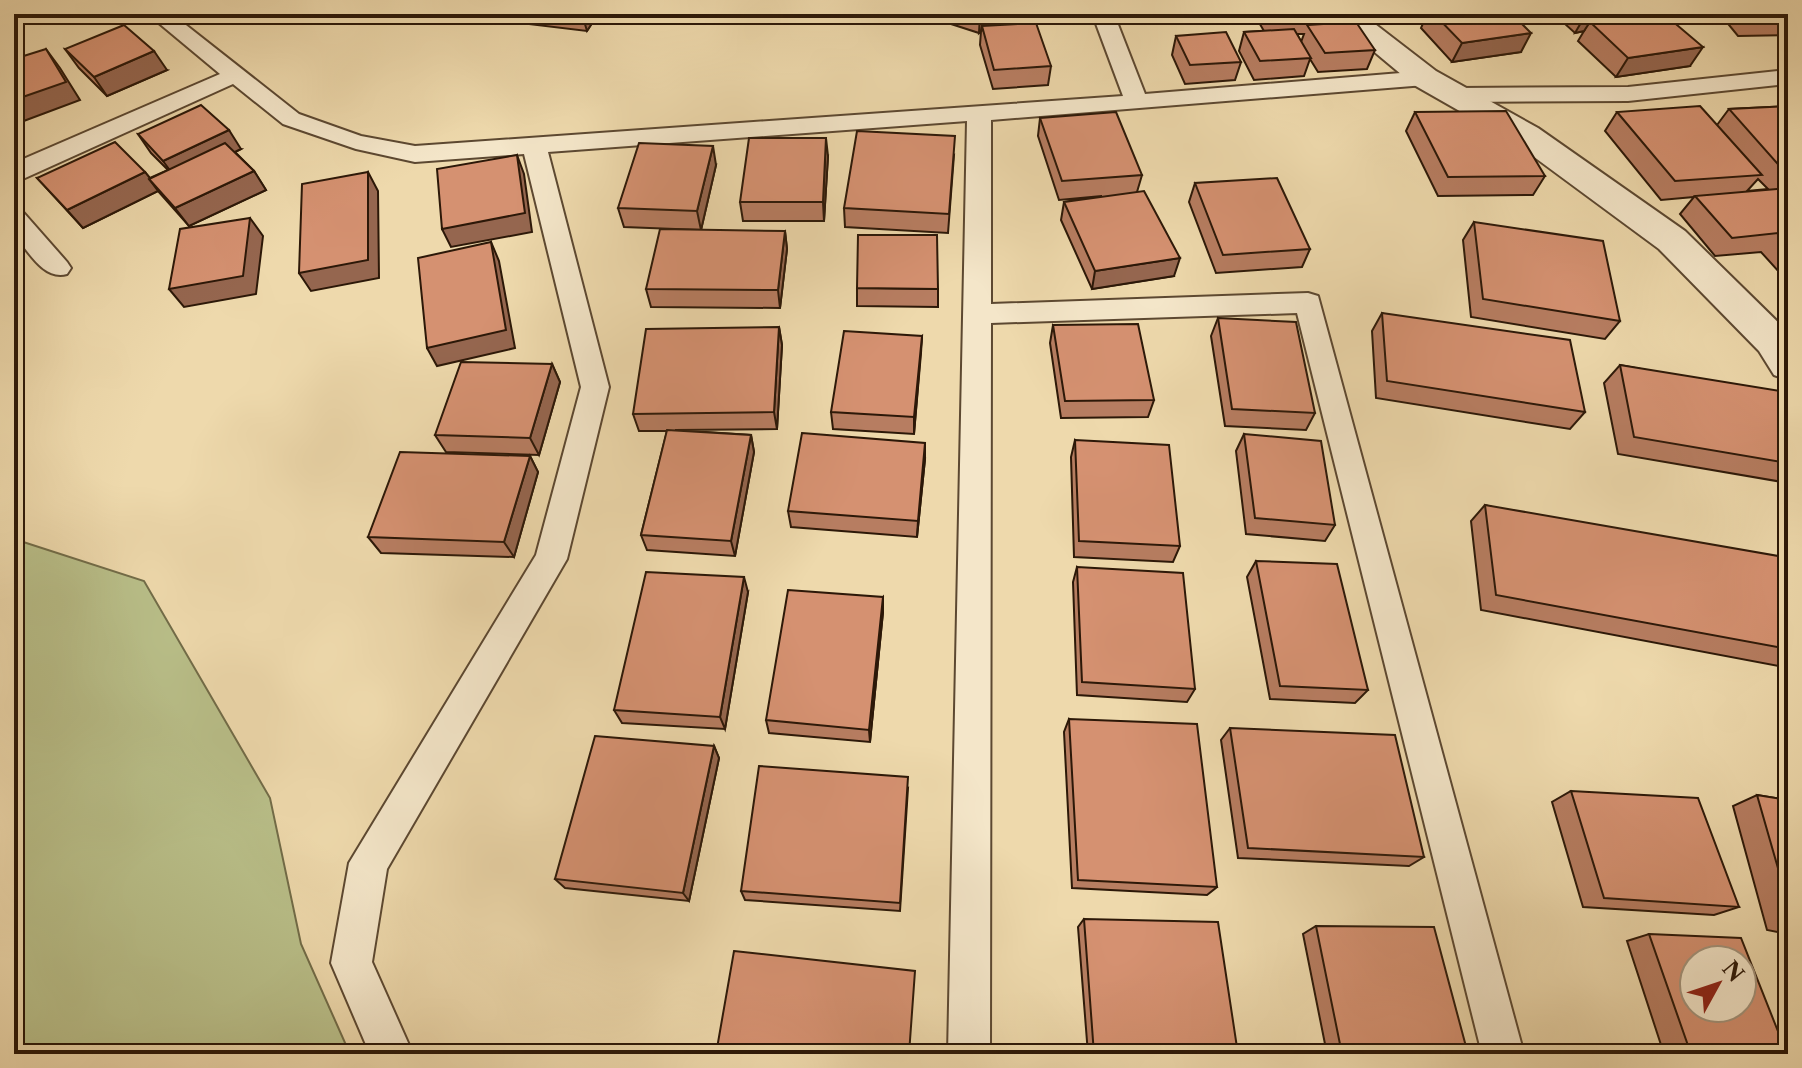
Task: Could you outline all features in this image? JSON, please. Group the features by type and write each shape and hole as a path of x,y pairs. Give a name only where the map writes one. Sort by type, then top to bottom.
{"street":[{"path":"1344,14 1425,78 1526,135 1672,240 1773,341 1788,365"}],"lane":[{"path":"159,14 291,119 356,142 415,154 979,114 1425,78"},
{"path":"1114,14 1106,21 1137,102"},
{"path":"14,175 21,169 236,75"},
{"path":"1459,95 1628,94 1788,77"},
{"path":"969,1054 979,114"},
{"path":"392,1054 351,963 368,863 551,559 595,387 534,145"},
{"path":"14,218 58,268"},
{"path":"976,314 1308,303 1503,1054"}],"green space":[{"path":"14,539 144,581 270,798 301,944 350,1054 14,1054"}],"building":[{"path":"1271,14 1322,14 1273,18"},
{"path":"1434,14 1512,14 1531,33 1462,43"},
{"path":"1664,14 1703,47 1628,58 1590,22"},
{"path":"1750,14 1788,14 1788,17 1752,17"},
{"path":"1356,22 1375,50 1325,53 1307,25"},
{"path":"1036,23 1051,66 994,70 982,26"},
{"path":"124,25 154,51 94,77 65,49"},
{"path":"1294,29 1311,58 1260,61 1244,32"},
{"path":"1226,32 1241,62 1190,65 1176,36"},
{"path":"46,49 66,82 14,100 14,59"},
{"path":"201,105 229,130 163,161 138,134"},
{"path":"1700,106 1762,175 1675,181 1617,112"},
{"path":"1788,106 1788,170 1784,171 1729,109"},
{"path":"1506,111 1545,176 1448,177 1415,112"},
{"path":"1116,112 1142,175 1062,181 1040,118"},
{"path":"857,131 955,136 949,214 844,208"},
{"path":"749,138 826,138 823,202 740,202"},
{"path":"115,142 145,172 67,210 37,178"},
{"path":"225,143 254,171 175,208 149,179"},
{"path":"639,143 713,146 697,211 618,208"},
{"path":"517,155 525,213 442,229 437,169"},
{"path":"368,172 368,260 299,273 302,184"},
{"path":"1277,178 1310,249 1223,255 1195,183"},
{"path":"1788,188 1788,244 1778,233 1732,238 1695,196"},
{"path":"1144,191 1180,258 1095,271 1064,202"},
{"path":"250,218 243,276 169,289 180,229"},
{"path":"1474,222 1603,241 1620,321 1483,299"},
{"path":"660,229 785,231 778,290 646,289"},
{"path":"858,235 937,235 938,289 857,288"},
{"path":"491,242 506,330 427,348 418,258"},
{"path":"1382,313 1570,340 1585,412 1387,381"},
{"path":"1218,318 1296,322 1315,413 1232,409"},
{"path":"1138,324 1154,400 1065,401 1053,325"},
{"path":"779,327 774,412 633,414 646,329"},
{"path":"844,331 922,336 914,417 831,412"},
{"path":"461,362 552,364 530,438 435,435"},
{"path":"1620,365 1786,392 1788,463 1634,437"},
{"path":"667,430 751,435 731,541 641,535"},
{"path":"802,433 925,443 918,521 788,511"},
{"path":"1244,434 1321,441 1335,525 1255,518"},
{"path":"1075,440 1169,445 1180,546 1079,541"},
{"path":"400,452 530,456 504,542 368,537"},
{"path":"1485,505 1778,556 1788,590 1788,649 1496,595"},
{"path":"1256,561 1337,564 1368,690 1280,686"},
{"path":"1077,567 1183,573 1195,689 1082,682"},
{"path":"646,572 744,577 720,717 614,710"},
{"path":"788,590 883,597 869,730 766,720"},
{"path":"1069,719 1197,724 1217,887 1078,880"},
{"path":"1230,728 1395,735 1424,857 1248,848"},
{"path":"595,736 714,746 683,893 555,879"},
{"path":"759,766 908,777 900,903 741,891"},
{"path":"1571,791 1698,798 1739,907 1604,898"},
{"path":"1757,795 1788,800 1788,903"},
{"path":"1084,919 1218,922 1238,1054 1094,1054"},
{"path":"1316,926 1434,927 1468,1054 1342,1054"},
{"path":"1649,934 1741,938 1743,944 1678,944 1678,1017"},
{"path":"734,951 915,971 909,1054 716,1054"},
{"path":"1758,981 1787,1054 1691,1054 1680,1024 1758,1024"}]}
